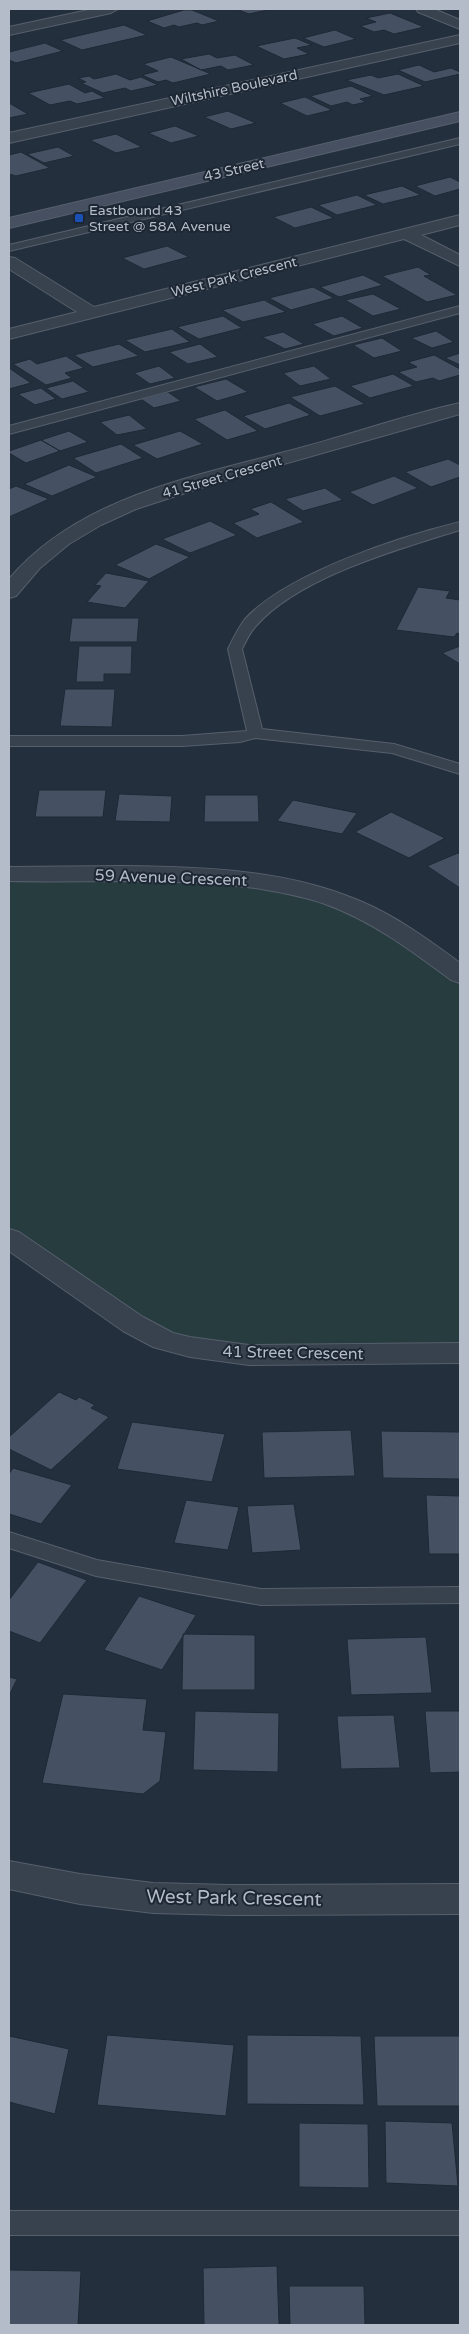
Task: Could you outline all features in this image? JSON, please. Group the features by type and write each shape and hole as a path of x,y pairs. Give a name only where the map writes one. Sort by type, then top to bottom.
{"street":[{"path":"9,31 111,9"},
{"path":"423,9 460,25"},
{"name":"Wiltshire Boulevard","path":"9,138 460,39"},
{"name":"43 Street","path":"9,223 460,117"},
{"name":"West Park Crescent","path":"9,334 460,220"},
{"path":"407,234 460,261"},
{"path":"9,262 91,313"},
{"name":"41 Street Crescent","path":"9,592 30,566 55,546 82,528 113,513 168,492 460,408"},
{"name":"59 Avenue Crescent","path":"9,874 186,875 234,878 313,893 381,921 408,936 460,975"},
{"name":"41 Street Crescent","path":"9,1238 134,1324 163,1340 190,1347 249,1355 460,1352"},
{"name":"West Park Crescent","path":"9,1875 80,1889 153,1898 229,1900 460,1899"}],"lane":[{"path":"9,248 460,141"},
{"path":"9,430 460,309"},
{"path":"255,733 235,649 252,621 301,586 376,552 460,526"},
{"path":"9,741 182,741 240,737 255,733 394,749 460,769"},
{"path":"9,1540 96,1568 261,1597 460,1595"},
{"path":"9,2223 460,2222"}],"green space":[{"path":"9,874 186,875 277,885 408,936 460,975 460,1353 249,1355 133,1324 9,1238"}],"building":[{"path":"236,9 272,9 249,14"},
{"path":"184,10 192,10 219,21 202,25 197,23 164,28 147,21"},
{"path":"390,13 424,27 394,34 384,30 374,32 360,26 376,22 366,18"},
{"path":"124,25 147,35 82,50 60,40"},
{"path":"335,30 356,39 324,47 303,38"},
{"path":"295,38 312,45 297,48 309,54 284,59 256,46"},
{"path":"45,43 63,51 16,63 9,60 9,52"},
{"path":"209,54 217,58 235,55 254,65 228,70 221,66 201,70 181,59"},
{"path":"171,57 211,74 173,83 166,80 158,82 142,75 158,71 143,64"},
{"path":"419,65 434,72 451,68 460,72 460,74 425,82 398,70"},
{"path":"116,74 130,80 141,77 158,85 131,91 125,88 103,93 81,83 86,82 78,78 89,76 94,79"},
{"path":"398,74 424,86 384,95 346,80 371,75 378,78"},
{"path":"69,84 85,93 92,91 105,98 77,104 70,101 50,105 28,93"},
{"path":"351,86 373,96 360,99 366,102 353,105 347,102 331,106 310,96"},
{"path":"305,97 332,110 307,116 280,103"},
{"path":"9,103 28,114 9,118"},
{"path":"228,111 256,123 231,129 204,117"},
{"path":"175,126 199,136 171,143 148,133"},
{"path":"116,134 142,147 116,153 90,140"},
{"path":"58,147 74,156 44,163 27,154"},
{"path":"21,152 50,168 16,176 9,174 9,155"},
{"path":"450,177 460,182 460,189 435,196 415,186"},
{"path":"402,186 421,195 383,204 364,195"},
{"path":"357,195 377,205 337,215 318,205"},
{"path":"311,207 334,218 295,228 273,217"},
{"path":"167,246 189,257 144,269 122,258"},
{"path":"418,267 431,275 424,276 457,295 427,302 382,276"},
{"path":"363,275 383,285 339,297 320,287"},
{"path":"313,287 334,298 291,310 269,298"},
{"path":"373,294 401,309 373,316 345,300"},
{"path":"264,300 286,312 243,322 222,310"},
{"path":"223,316 242,328 199,339 177,327"},
{"path":"342,316 363,328 334,336 312,324"},
{"path":"172,329 190,342 145,352 125,340"},
{"path":"436,331 454,342 432,348 411,338"},
{"path":"283,332 304,344 285,349 262,337"},
{"path":"382,338 402,351 374,358 353,345"},
{"path":"119,344 139,356 93,367 74,355"},
{"path":"200,344 218,357 188,364 169,352"},
{"path":"460,353 460,365 445,358"},
{"path":"434,355 460,369 460,375 439,381 433,378 416,382 398,372 417,367 408,362"},
{"path":"66,356 84,368 65,373 72,378 46,385 13,364 30,359 37,364"},
{"path":"159,366 175,378 150,384 134,373"},
{"path":"314,366 331,379 300,386 283,373"},
{"path":"9,368 31,383 9,389"},
{"path":"393,374 414,386 370,398 350,386"},
{"path":"226,379 248,392 217,401 194,387"},
{"path":"73,381 89,392 62,399 46,388"},
{"path":"335,386 365,404 320,416 290,397"},
{"path":"41,388 56,399 35,405 18,394"},
{"path":"168,392 181,401 154,408 141,399"},
{"path":"289,403 311,415 265,429 243,416"},
{"path":"225,410 258,431 227,440 194,419"},
{"path":"129,415 147,429 117,435 100,422"},
{"path":"69,431 88,442 60,451 41,440"},
{"path":"180,431 203,444 157,459 133,445"},
{"path":"41,440 60,451 26,463 9,453 9,451"},
{"path":"121,444 143,458 96,473 73,458"},
{"path":"448,459 460,465 460,477 431,487 405,472"},
{"path":"69,465 97,477 52,496 24,484"},
{"path":"394,476 418,488 373,505 349,492"},
{"path":"16,486 49,499 9,517 9,489"},
{"path":"325,488 343,500 303,511 285,499"},
{"path":"271,502 304,522 257,538 233,523 259,514 250,509"},
{"path":"210,521 237,535 190,553 162,539"},
{"path":"156,544 190,557 149,579 115,565"},
{"path":"106,573 149,581 125,608 87,602 101,586 95,585"},
{"path":"418,587 450,591 446,598 460,600 460,634 457,633 454,637 396,630"},
{"path":"72,618 139,618 137,642 69,642"},
{"path":"79,646 132,646 131,674 104,674 104,682 76,682"},
{"path":"460,646 460,664 442,653"},
{"path":"65,689 115,689 112,727 60,726"},
{"path":"39,790 106,790 103,817 35,817"},
{"path":"119,794 172,796 170,822 115,821"},
{"path":"205,795 258,795 259,822 204,822"},
{"path":"293,800 357,813 342,834 277,821"},
{"path":"391,812 445,838 409,858 355,832"},
{"path":"458,853 460,854 460,888 427,866"},
{"path":"59,1392 76,1400 79,1397 95,1405 91,1408 109,1417 51,1470 9,1449 9,1437"},
{"path":"132,1422 225,1434 212,1482 117,1469"},
{"path":"351,1430 355,1476 264,1478 262,1432"},
{"path":"381,1431 460,1432 460,1479 383,1478"},
{"path":"13,1468 72,1485 41,1524 9,1514 9,1474"},
{"path":"426,1495 460,1496 460,1554 429,1554"},
{"path":"186,1500 239,1507 228,1550 174,1543"},
{"path":"294,1504 301,1550 252,1553 247,1506"},
{"path":"38,1562 87,1580 40,1643 9,1631 9,1600"},
{"path":"139,1596 196,1615 162,1670 104,1650"},
{"path":"183,1634 255,1635 255,1690 182,1690"},
{"path":"426,1637 432,1693 351,1695 347,1639"},
{"path":"9,1677 17,1679 9,1696"},
{"path":"63,1694 147,1699 143,1730 166,1732 160,1781 143,1794 42,1783"},
{"path":"195,1711 279,1713 278,1772 193,1770"},
{"path":"425,1711 460,1711 460,1772 430,1773"},
{"path":"394,1715 400,1768 341,1769 337,1716"},
{"path":"107,2035 234,2045 226,2116 97,2105"},
{"path":"247,2035 361,2036 364,2105 247,2104"},
{"path":"9,2036 69,2049 55,2114 9,2102"},
{"path":"374,2036 460,2036 460,2106 377,2106"},
{"path":"385,2121 452,2123 458,2186 386,2183"},
{"path":"299,2123 368,2124 369,2188 299,2187"},
{"path":"277,2266 279,2325 204,2325 203,2268"},
{"path":"9,2270 81,2271 78,2325 9,2325"},
{"path":"289,2286 364,2286 365,2325 290,2325"}],"place":[{"name":"Eastbound 43 Street @ 58A Avenue","path":"79,218"}]}
